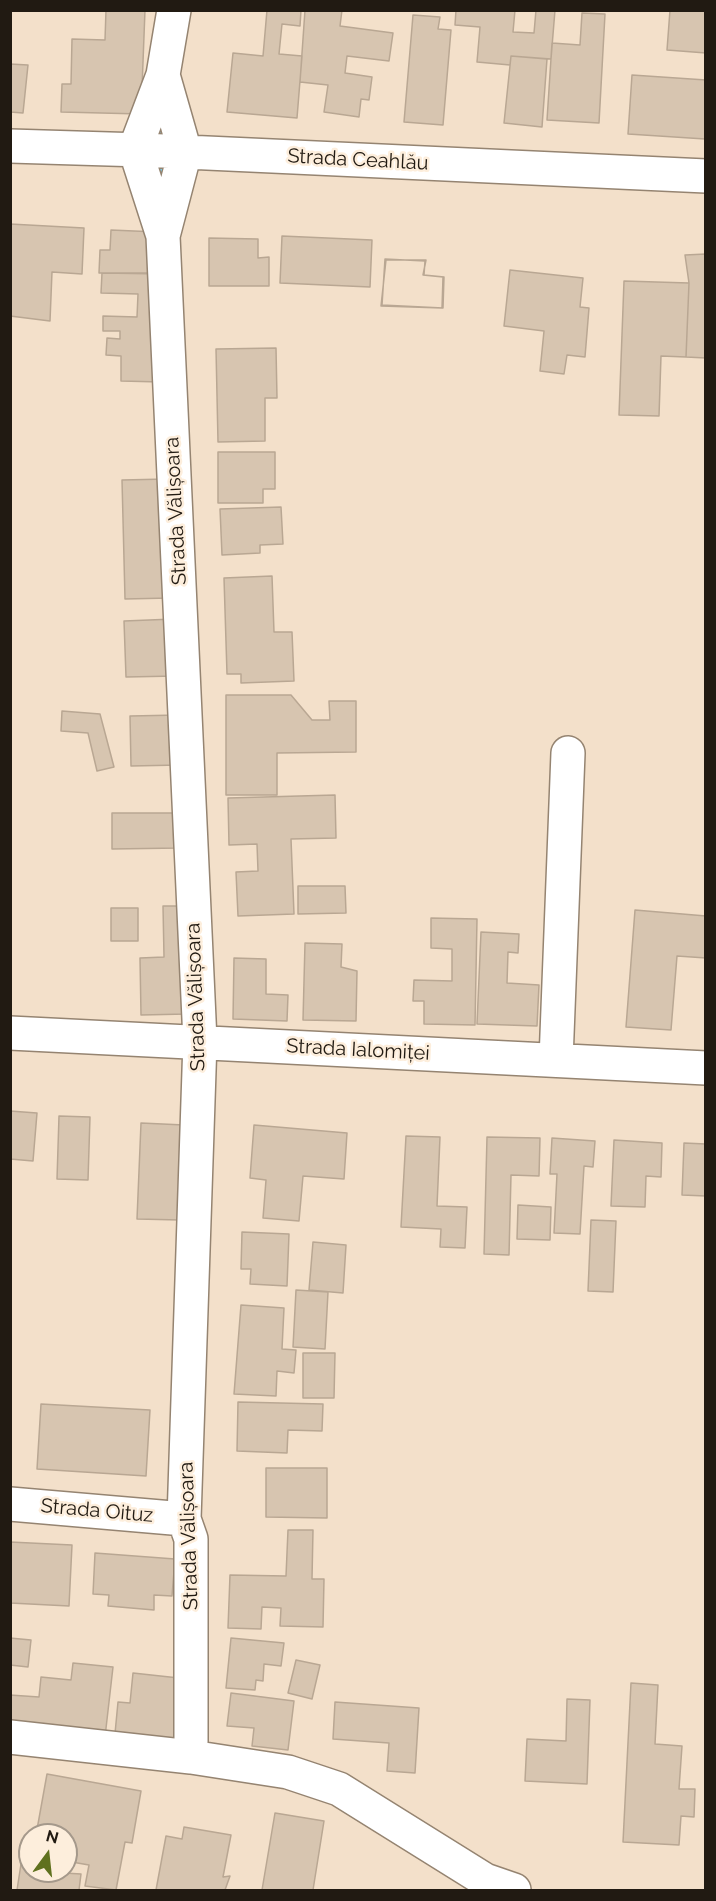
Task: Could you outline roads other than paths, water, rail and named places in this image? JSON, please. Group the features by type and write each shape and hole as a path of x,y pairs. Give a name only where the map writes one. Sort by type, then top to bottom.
{"street":[{"path":"139,150 163,75 174,10"},
{"path":"163,75 181,151"},
{"name":"Strada Ceahlău","path":"10,146 181,151 705,177"},
{"name":"Strada Vălișoara","path":"139,150 163,236 200,1041 184,1518 191,1539 191,1758"},
{"name":"Strada Vălișoara","path":"163,236 181,151"},
{"path":"556,1060 568,753"},
{"name":"Strada Ialomiței","path":"10,1033 705,1068"},
{"name":"Strada Oituz","path":"10,1504 184,1518"},
{"path":"10,1737 288,1772 339,1789 485,1881 514,1890"}],"waterway":[{"path":"161,116 161,187"}]}
